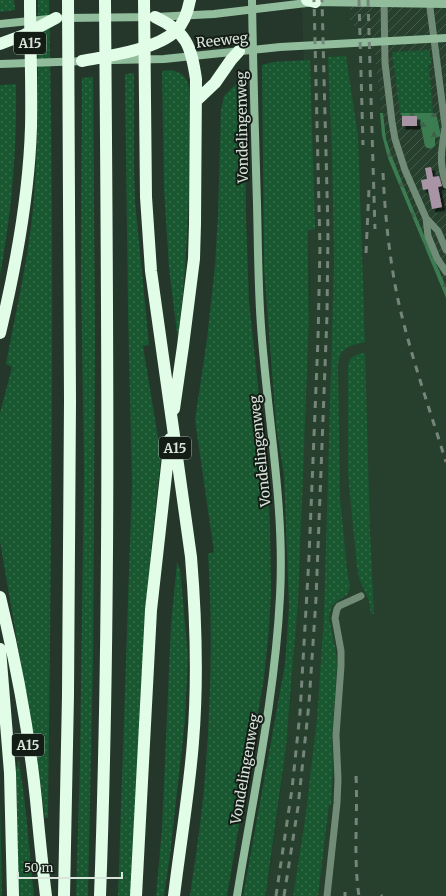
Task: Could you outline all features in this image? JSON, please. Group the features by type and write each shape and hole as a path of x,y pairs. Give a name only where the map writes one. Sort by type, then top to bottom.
{"highway":[{"name":"A15","path":"0,334 18,248 31,128 30,0"},
{"path":"64,896 68,702 70,409 68,0"},
{"path":"100,896 105,698 108,412 105,0"},
{"name":"A15","path":"144,0 146,196 151,264 190,557 194,606 195,701 193,741 174,896"},
{"path":"82,61 146,47 160,41 177,30 186,14 190,0"},
{"path":"155,16 177,30 185,40 192,56"},
{"path":"0,44 24,35 56,18"},
{"path":"196,101 215,83 239,51"},
{"name":"A15","path":"136,896 151,610 167,463 194,259 196,79 192,56"},
{"name":"A15","path":"0,597 25,721 36,799 46,896"},
{"name":"A15","path":"0,649 10,773 13,896"}],"main road":[{"name":"Vondelingenweg","path":"237,896 269,710 278,631 281,576 278,501 259,300 252,0"},
{"name":"Reeweg","path":"0,24 56,18 214,14 311,1 446,4"},
{"name":"Reeweg","path":"0,64 164,59 280,47 446,38"}],"lane":[{"path":"384,0 386,63 394,133 400,156 426,218 428,236 437,258 446,272"},
{"path":"429,0 446,129 440,157 441,168 446,185"},
{"path":"426,218 438,231 446,250"},
{"path":"327,896 337,803 338,779 336,735 341,651 335,618 339,606 361,596"}],"shaded area":[{"path":"302,0 350,0 350,21 375,53 384,139 446,295 446,896 265,896 272,858 281,788 292,685 309,321 310,290"},
{"path":"350,0 446,0 446,295 384,139 375,53 350,21"}],"green space":[{"path":"0,0 14,0 15,10 0,12"},
{"path":"38,0 49,0 51,102 52,409 48,818 45,818 36,751 0,542 0,413 12,367 6,364 26,260 36,173"},
{"path":"429,50 432,65 429,65 433,113 400,113 392,52"},
{"path":"346,56 358,136 365,342 349,347 342,352 338,366 340,496 347,570 350,586 348,594 332,606 329,617 336,652 337,666 332,736 333,768 331,805 329,805 318,896 293,896 305,820 317,719 324,615 334,264 328,57"},
{"path":"310,60 315,229 308,230 309,321 298,602 286,747 266,892 265,896 243,896 285,664 289,606 284,476 276,425 264,268 262,65 273,62"},
{"path":"171,70 178,72 183,76 187,81 189,88 189,198 185,270 178,341 169,268 164,190 162,71"},
{"path":"134,73 135,201 149,345 143,346 161,456 151,549 140,704 134,896 118,896 132,484 125,74"},
{"path":"244,76 249,301 268,481 271,592 269,629 264,678 227,896 190,896 201,815 206,758 210,700 211,641 208,554 214,552 195,420 207,339 215,266 221,110 224,96"},
{"path":"93,77 95,335 93,660 88,896 76,896 80,762 84,471 81,272 82,78"},
{"path":"16,84 16,132 13,180 8,227 0,275 0,85"},
{"path":"380,113 383,113 386,139 392,157 446,287 446,298 388,158 382,135"},
{"path":"400,113 436,113 441,136 435,138 435,146 433,148 425,147 421,126 409,122"},
{"path":"365,353 374,614 371,614 369,601 360,581 357,568 348,474 348,364 351,358 358,354"},
{"path":"177,562 180,569 188,656 185,720 164,896 156,896 162,829 171,625"},
{"path":"19,760 34,896 18,896 16,769"},
{"path":"0,799 2,896 0,896"}],"building":[{"path":"402,116 417,116 417,126 402,126"},
{"path":"431,167 433,177 439,176 442,186 438,187 442,207 432,209 428,189 423,190 421,180 427,179 425,168"}],"railway":[{"path":"276,896 292,789 300,713 309,557 318,339 320,248 314,0"},
{"path":"284,896 298,807 309,703 316,599 327,315 328,230 322,0"},
{"path":"359,0 363,145"},
{"path":"368,0 375,229"},
{"path":"383,173 388,234 397,295 413,358 446,462"},
{"path":"366,253 369,189"},
{"path":"356,776 356,866 359,896"}]}
